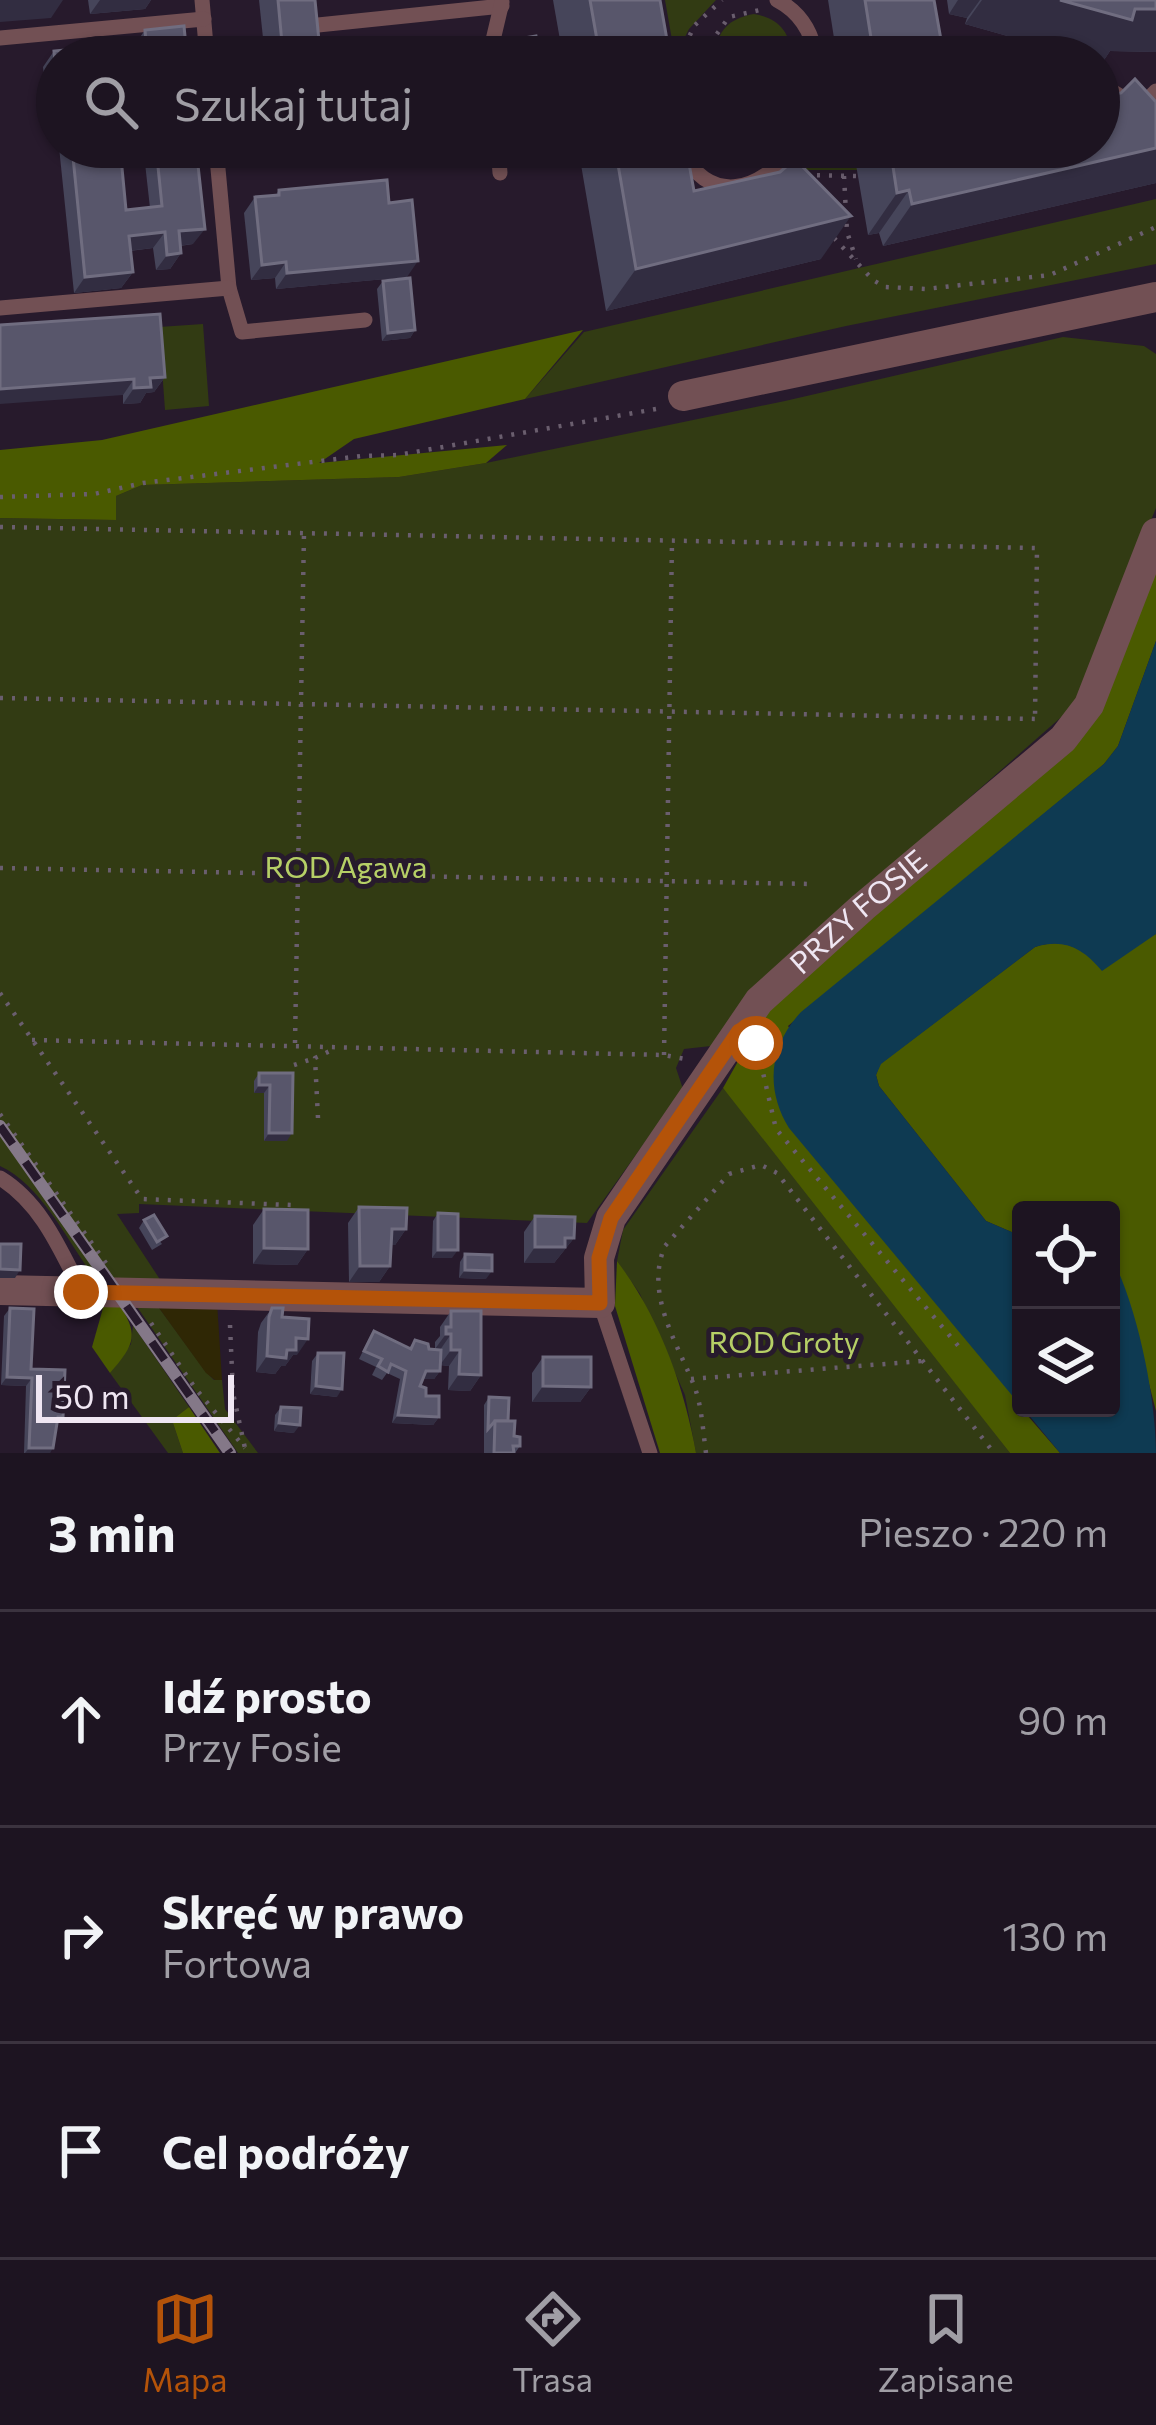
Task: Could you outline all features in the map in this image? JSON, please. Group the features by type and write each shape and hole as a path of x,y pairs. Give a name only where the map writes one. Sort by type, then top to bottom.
{"street":[{"path":"683,396 1156,298"},
{"name":"PRZY FOSIE","path":"600,1303 599,1258 611,1218 759,1001 1063,739 1089,705 1156,533"},
{"path":"0,1290 600,1303"}],"lane":[{"path":"202,0 205,36"},
{"path":"318,25 502,3 494,36"},
{"path":"772,6 790,8 809,36"},
{"path":"0,38 204,19"},
{"path":"1120,97 1153,94"},
{"path":"1143,119 1153,94"},
{"path":"1127,99 1156,144"},
{"path":"218,168 230,288 242,332 364,320"},
{"path":"500,168 500,173"},
{"path":"692,168 719,188 740,187 773,170"},
{"path":"0,308 230,288"},
{"path":"0,1178 28,1199 81,1292"},
{"name":"PRZY FOSIE","path":"600,1303 650,1453"}],"path":[{"path":"690,36 722,0"},
{"path":"717,36 729,17 772,6"},
{"path":"770,168 806,175 858,176"},
{"path":"844,176 847,232 857,261"},
{"path":"827,232 873,280 900,289 1050,275 1156,226"},
{"path":"0,497 94,494 143,483 448,448 483,438 646,413 683,396"},
{"path":"0,527 1037,548 1035,719"},
{"path":"295,1045 304,533"},
{"path":"664,1054 672,541"},
{"path":"0,698 1046,719"},
{"path":"0,868 812,884"},
{"path":"0,993 142,1199 291,1205"},
{"path":"739,1031 756,1043 776,1130 960,1348"},
{"path":"32,1040 680,1058"},
{"path":"294,1065 332,1050"},
{"path":"315,1058 318,1118"},
{"path":"706,1453 697,1392 667,1323 657,1279 659,1258 729,1174 760,1165 777,1173 994,1453"},
{"path":"229,1295 233,1393 247,1453"},
{"path":"691,1379 922,1361"}],"green space":[{"path":"665,0 716,0 686,36 671,36"},
{"path":"754,14 770,19 787,36 720,36 737,19"},
{"path":"799,168 858,170 800,170"},
{"path":"1156,199 1156,264 846,326 525,399 584,332"},
{"path":"203,324 209,406 165,410 159,327"},
{"path":"583,330 525,399 354,439 319,463 507,445 486,463 399,477 142,485 116,496 116,520 0,518 0,450 102,440"},
{"name":"ROD Agawa","path":"1063,337 1144,346 1156,354 1156,508 1075,705 762,980 711,1046 684,1049 676,1068 683,1089 587,1223 139,1204 139,1213 117,1214 161,1281 97,1279 91,1273 40,1199 0,1166 0,518 115,520 116,496 142,485 399,477 486,463"},
{"path":"1156,554 1156,641 1118,746 1104,764 788,1026 1012,1393 1012,1417 1029,1417 1060,1453 1010,1453 723,1088 777,992 1064,756"},
{"path":"1156,934 1156,1411 1120,1278 1120,1201 1012,1201 1012,1232 986,1221 879,1086 876,1075 880,1064 1035,947 1063,944 1090,956"},
{"name":"ROD Groty","path":"723,1088 760,1129 1010,1453 696,1453 685,1395 640,1294 617,1261 623,1230"},
{"path":"617,1261 668,1352 696,1453 660,1453 615,1306"},
{"path":"105,1301 117,1301 132,1338 110,1373 92,1347"},
{"path":"133,1301 154,1301 206,1372 222,1380 225,1409 258,1453 238,1453"},
{"path":"133,1325 189,1407 172,1420 183,1453 168,1453 110,1373 131,1344"},
{"path":"189,1407 220,1453 183,1453 172,1420"}],"sand":[{"path":"154,1301 217,1302 222,1380 206,1373"}],"water":[{"path":"1156,641 1156,934 1102,971 1072,947 1035,947 881,1064 876,1075 879,1086 986,1221 1012,1232 1012,1395 789,1128 776,1098 774,1068 782,1039 801,1012 1104,764 1118,746"},
{"path":"1120,1276 1143,1352 1156,1453 1060,1453 1030,1417 1120,1417"}],"building":[{"path":"278,0 315,0 319,36 281,36"},
{"path":"590,0 660,0 666,36 596,36"},
{"path":"865,0 934,0 940,36 871,36"},
{"path":"1060,0 1156,0 1156,9 1135,9 1132,20"},
{"path":"184,26 185,36 146,36 145,30"},
{"path":"1135,79 1156,102 1156,148 1120,156 1121,93"},
{"path":"74,168 122,168 126,210 162,206 158,168 198,168 205,229 179,231 181,253 167,255 165,232 129,236 133,272 85,277"},
{"path":"619,168 690,168 694,191 785,168 804,168 851,216 636,269"},
{"path":"893,168 1069,168 912,204 909,190 897,193"},
{"path":"387,180 389,203 412,200 418,261 287,273 286,262 262,265 255,197 279,195 279,190"},
{"path":"410,278 415,330 388,333 383,281"},
{"path":"160,314 165,377 150,378 151,387 134,388 134,379 0,389 0,325"},
{"path":"259,1073 293,1073 292,1133 269,1133 270,1085 259,1085"},
{"path":"359,1207 407,1208 406,1229 392,1229 390,1266 360,1266"},
{"path":"264,1209 308,1210 308,1249 264,1248"},
{"path":"438,1213 458,1214 458,1250 438,1250"},
{"path":"154,1215 167,1236 157,1242 144,1220"},
{"path":"535,1216 575,1217 574,1238 565,1238 565,1247 535,1247"},
{"path":"0,1244 21,1244 20,1270 0,1269"},
{"path":"465,1254 492,1255 492,1271 465,1270"},
{"path":"10,1308 34,1309 31,1369 65,1370 63,1417 58,1417 53,1448 29,1448 32,1378 7,1377"},
{"path":"272,1308 283,1308 282,1317 309,1319 308,1339 296,1338 296,1350 287,1350 286,1358 267,1356"},
{"path":"451,1311 481,1311 481,1375 459,1374 460,1350 451,1350 451,1334 446,1334"},
{"path":"374,1331 411,1349 415,1340 441,1350 440,1371 426,1371 420,1386 426,1388 426,1396 439,1396 439,1417 398,1415 406,1371 391,1364 388,1372 378,1366 382,1359 364,1351"},
{"path":"318,1353 344,1353 342,1389 316,1386"},
{"path":"543,1357 591,1357 591,1387 543,1386"},
{"path":"489,1397 509,1398 508,1421 495,1421 488,1429"},
{"path":"281,1407 301,1408 300,1425 279,1423"},
{"path":"495,1421 515,1421 514,1436 520,1437 520,1446 513,1446 514,1453 494,1453"}],"railway":[{"path":"0,1126 230,1453"}],"route":[{"path":"81,1292 600,1303 599,1258 611,1218 739,1031 756,1043"}]}
